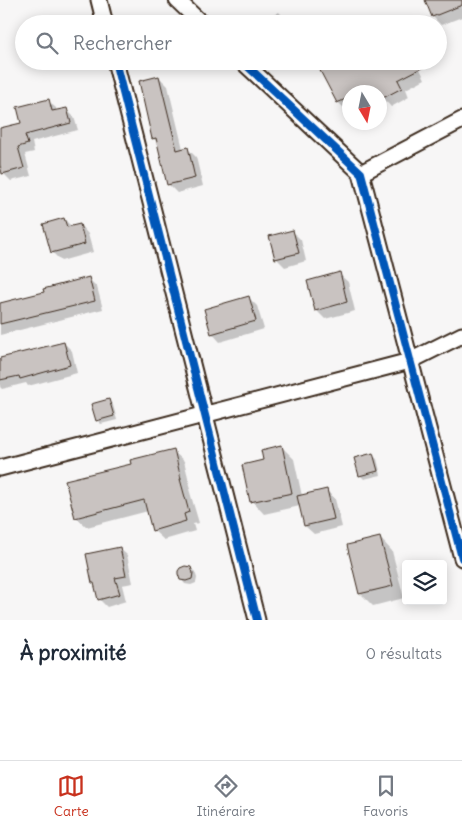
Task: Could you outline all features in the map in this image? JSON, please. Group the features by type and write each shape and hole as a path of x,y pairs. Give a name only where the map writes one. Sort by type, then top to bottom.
{"street":[{"path":"99,0 103,15"},
{"path":"177,0 193,15"},
{"path":"117,70 257,620"},
{"path":"252,70 361,173 462,558"},
{"path":"361,173 462,120"},
{"path":"0,468 410,361 462,335"}],"building":[{"path":"425,0 462,0 462,5 437,15 431,15"},
{"path":"320,70 417,70 398,80 402,88 387,96 387,85 342,85 342,101 337,103"},
{"path":"159,76 177,150 188,147 195,178 167,185 156,138 152,139 139,81"},
{"path":"49,99 52,111 67,108 71,123 25,135 28,144 18,147 24,168 2,174 0,165 0,128 21,123 17,107"},
{"path":"64,218 67,227 80,224 85,244 51,253 43,224"},
{"path":"293,230 299,253 275,259 269,236"},
{"path":"340,272 347,302 315,311 307,281"},
{"path":"89,277 95,301 0,324 0,303 44,292 43,289"},
{"path":"249,296 256,321 211,334 204,309"},
{"path":"64,342 70,365 20,379 19,376 0,380 0,358"},
{"path":"109,399 114,416 96,421 91,404"},
{"path":"282,445 292,493 250,502 242,465 263,460 261,450"},
{"path":"174,449 189,512 184,514 186,521 152,531 144,500 75,518 65,480 131,464 130,460"},
{"path":"373,453 378,471 359,476 354,458"},
{"path":"327,489 334,519 304,526 297,496"},
{"path":"380,537 393,586 359,594 347,545"},
{"path":"120,547 126,576 115,578 120,594 98,600 94,583 92,583 86,554"},
{"path":"185,566 191,567 193,573 192,579 186,581 180,580 178,574 180,568"}],"cycle path":[{"path":"117,70 257,620"},
{"path":"252,70 361,173 462,558"}]}
